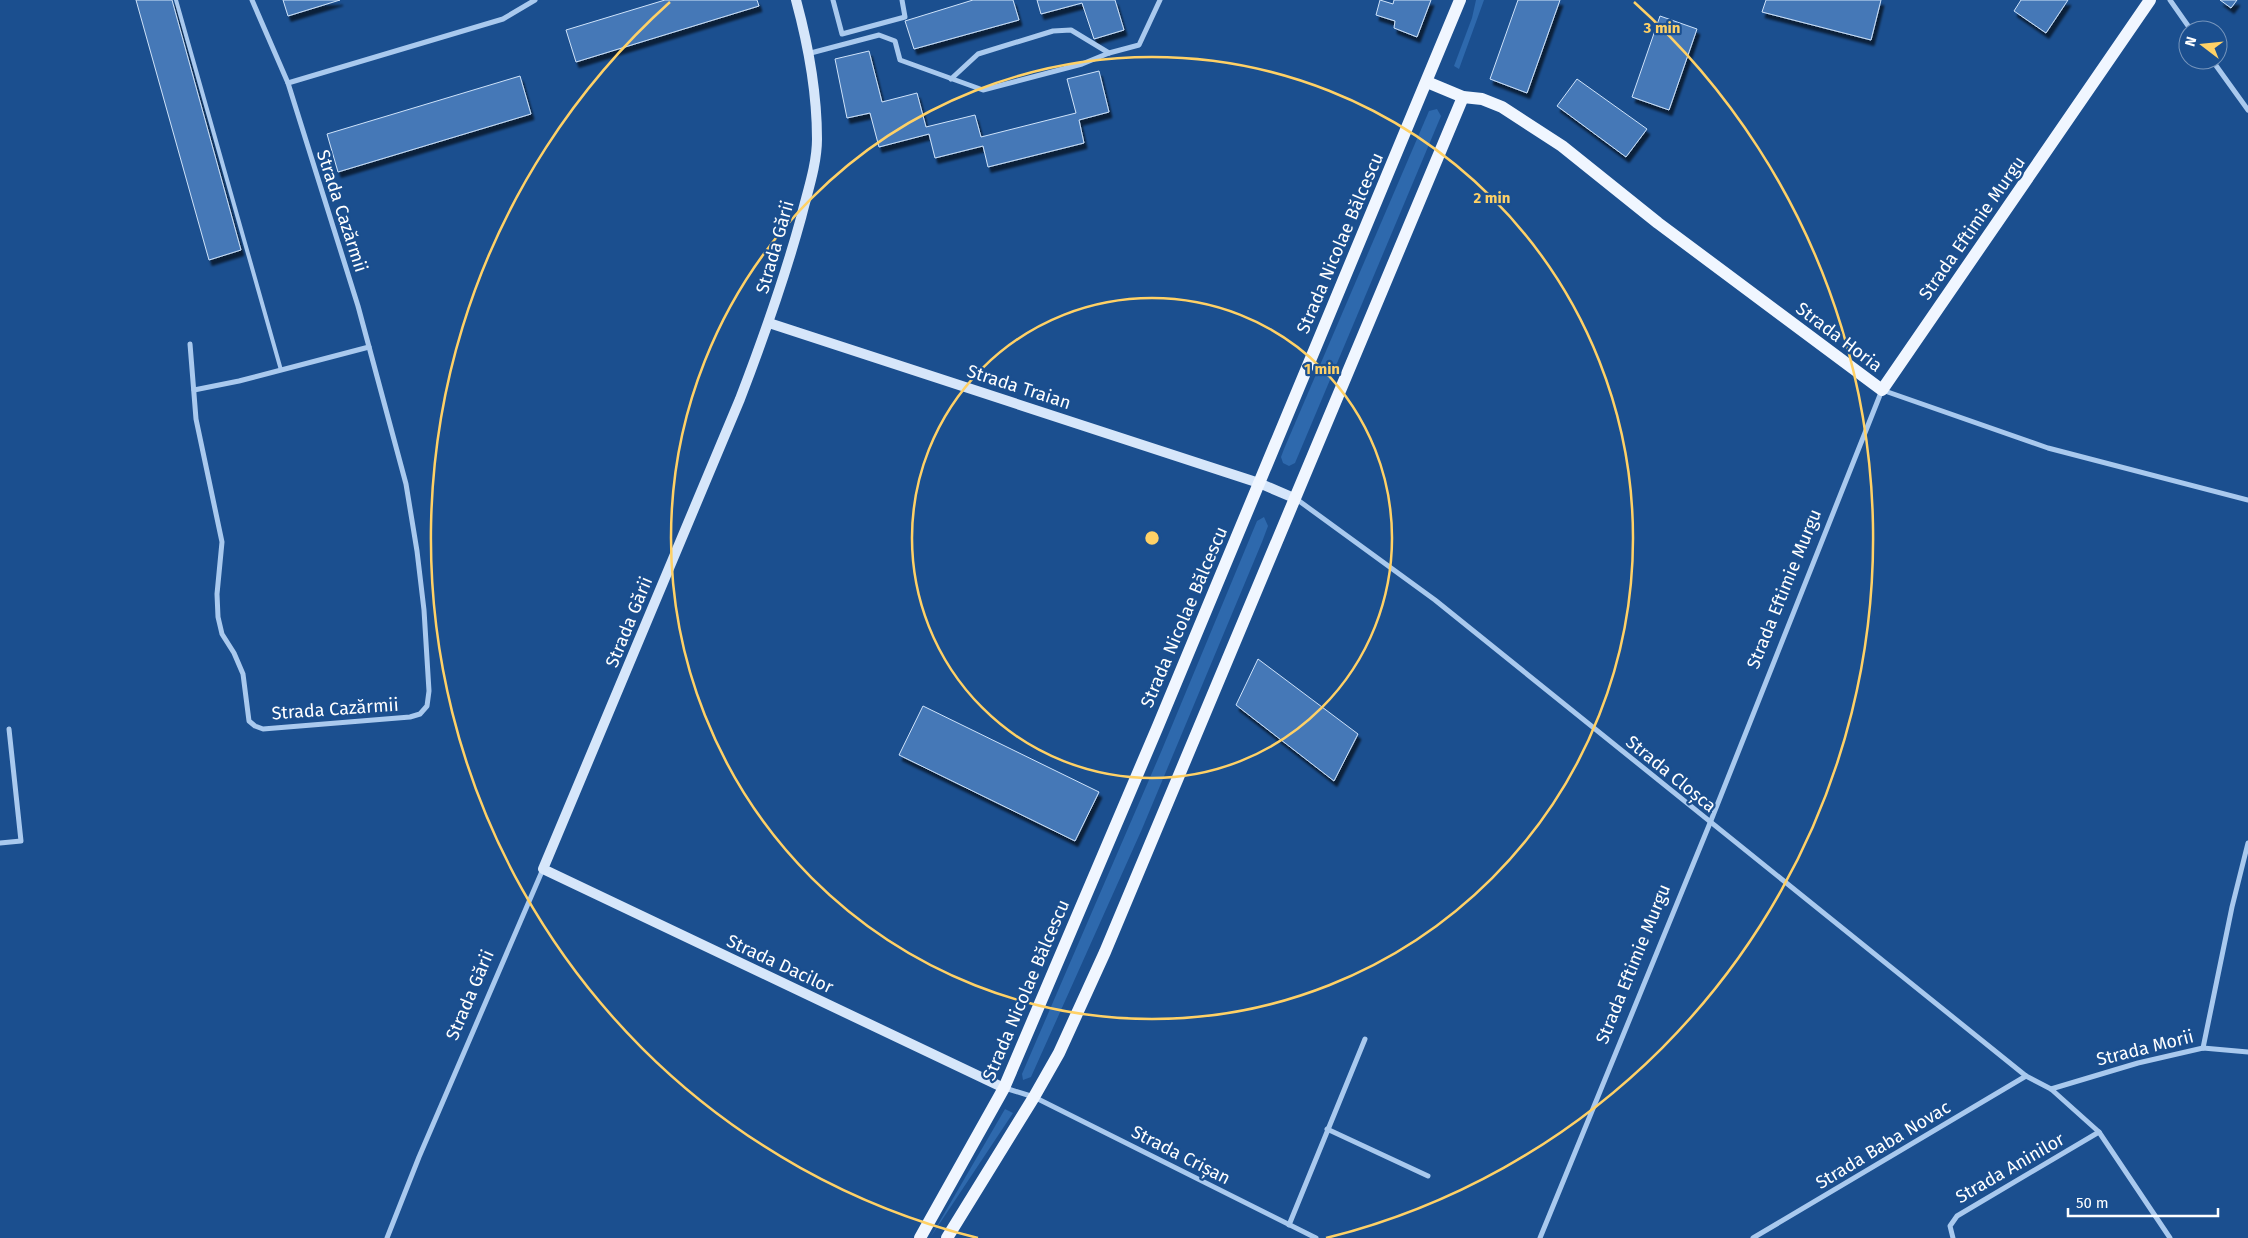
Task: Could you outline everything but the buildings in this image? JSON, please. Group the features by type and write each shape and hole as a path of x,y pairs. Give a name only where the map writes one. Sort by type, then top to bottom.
{"main road":[{"name":"Strada Nicolae Bălcescu","path":"920,1238 1004,1088 1460,0"},
{"name":"Strada Eftimie Murgu","path":"1882,390 2150,0"},
{"name":"Strada Horia","path":"1427,82 1463,97 1482,98 1502,107 1562,146 1658,223 1882,390"},
{"path":"946,1238 1034,1097 1059,1053 1105,952 1463,97"}],"street":[{"name":"Strada Cazărmii","path":"190,344 196,419 222,542 216,594 218,616 222,634 234,653 243,674 249,721 255,726 263,728 410,717 420,714 426,706 429,691 424,610 406,484 369,348 288,84 252,0"},
{"path":"288,84 503,19 535,0"},
{"name":"Strada Gării","path":"388,1238 419,1157 543,869 722,443 769,323 809,188 817,141 807,54 796,0"},
{"path":"833,0 842,34 905,17 902,0"},
{"path":"807,54 879,35 895,42 900,60 983,90 1082,64 1109,53 1139,45 1152,21 1160,0"},
{"path":"2170,0 2184,20"},
{"path":"951,78 978,54 1053,31 1071,30 1109,53"},
{"path":"2219,70 2248,110"},
{"name":"Strada Traian","path":"769,323 1259,483 1294,498"},
{"path":"194,390 369,348"},
{"name":"Strada Horia","path":"1882,390 2048,448 2248,500"},
{"name":"Strada Eftimie Murgu","path":"1540,1238 1710,823 1882,390"},
{"name":"Strada Cloșca","path":"1294,498 1435,600 2026,1076"},
{"path":"0,843 21,841 9,729"},
{"path":"2203,1048 2232,907 2248,842"},
{"name":"Strada Dacilor","path":"543,869 1004,1088"},
{"path":"1289,1225 1365,1039"},
{"name":"Strada Morii","path":"2051,1088 2138,1063 2203,1048 2248,1052"},
{"path":"2026,1076 2051,1088 2099,1132 2170,1238"},
{"name":"Strada Baba Novac","path":"1753,1238 2026,1076"},
{"name":"Strada Crișan","path":"1004,1088 1034,1097 1316,1238"},
{"path":"1327,1129 1428,1176"},
{"name":"Strada Aninilor","path":"1953,1238 1950,1226 1957,1216 2099,1132"}],"lane":[{"path":"176,0 281,370"}],"shaded area":[{"path":"1476,0 1484,0 1459,69 1454,66 1472,18"},
{"path":"1437,109 1441,116 1295,463 1289,466 1283,463 1281,457 1284,449 1429,111"},
{"path":"1264,517 1268,526 1262,542 1142,829 1031,1077 1023,1080 1022,1074 1161,752 1257,521"},
{"path":"1005,1109 1013,1113 930,1238"}]}
